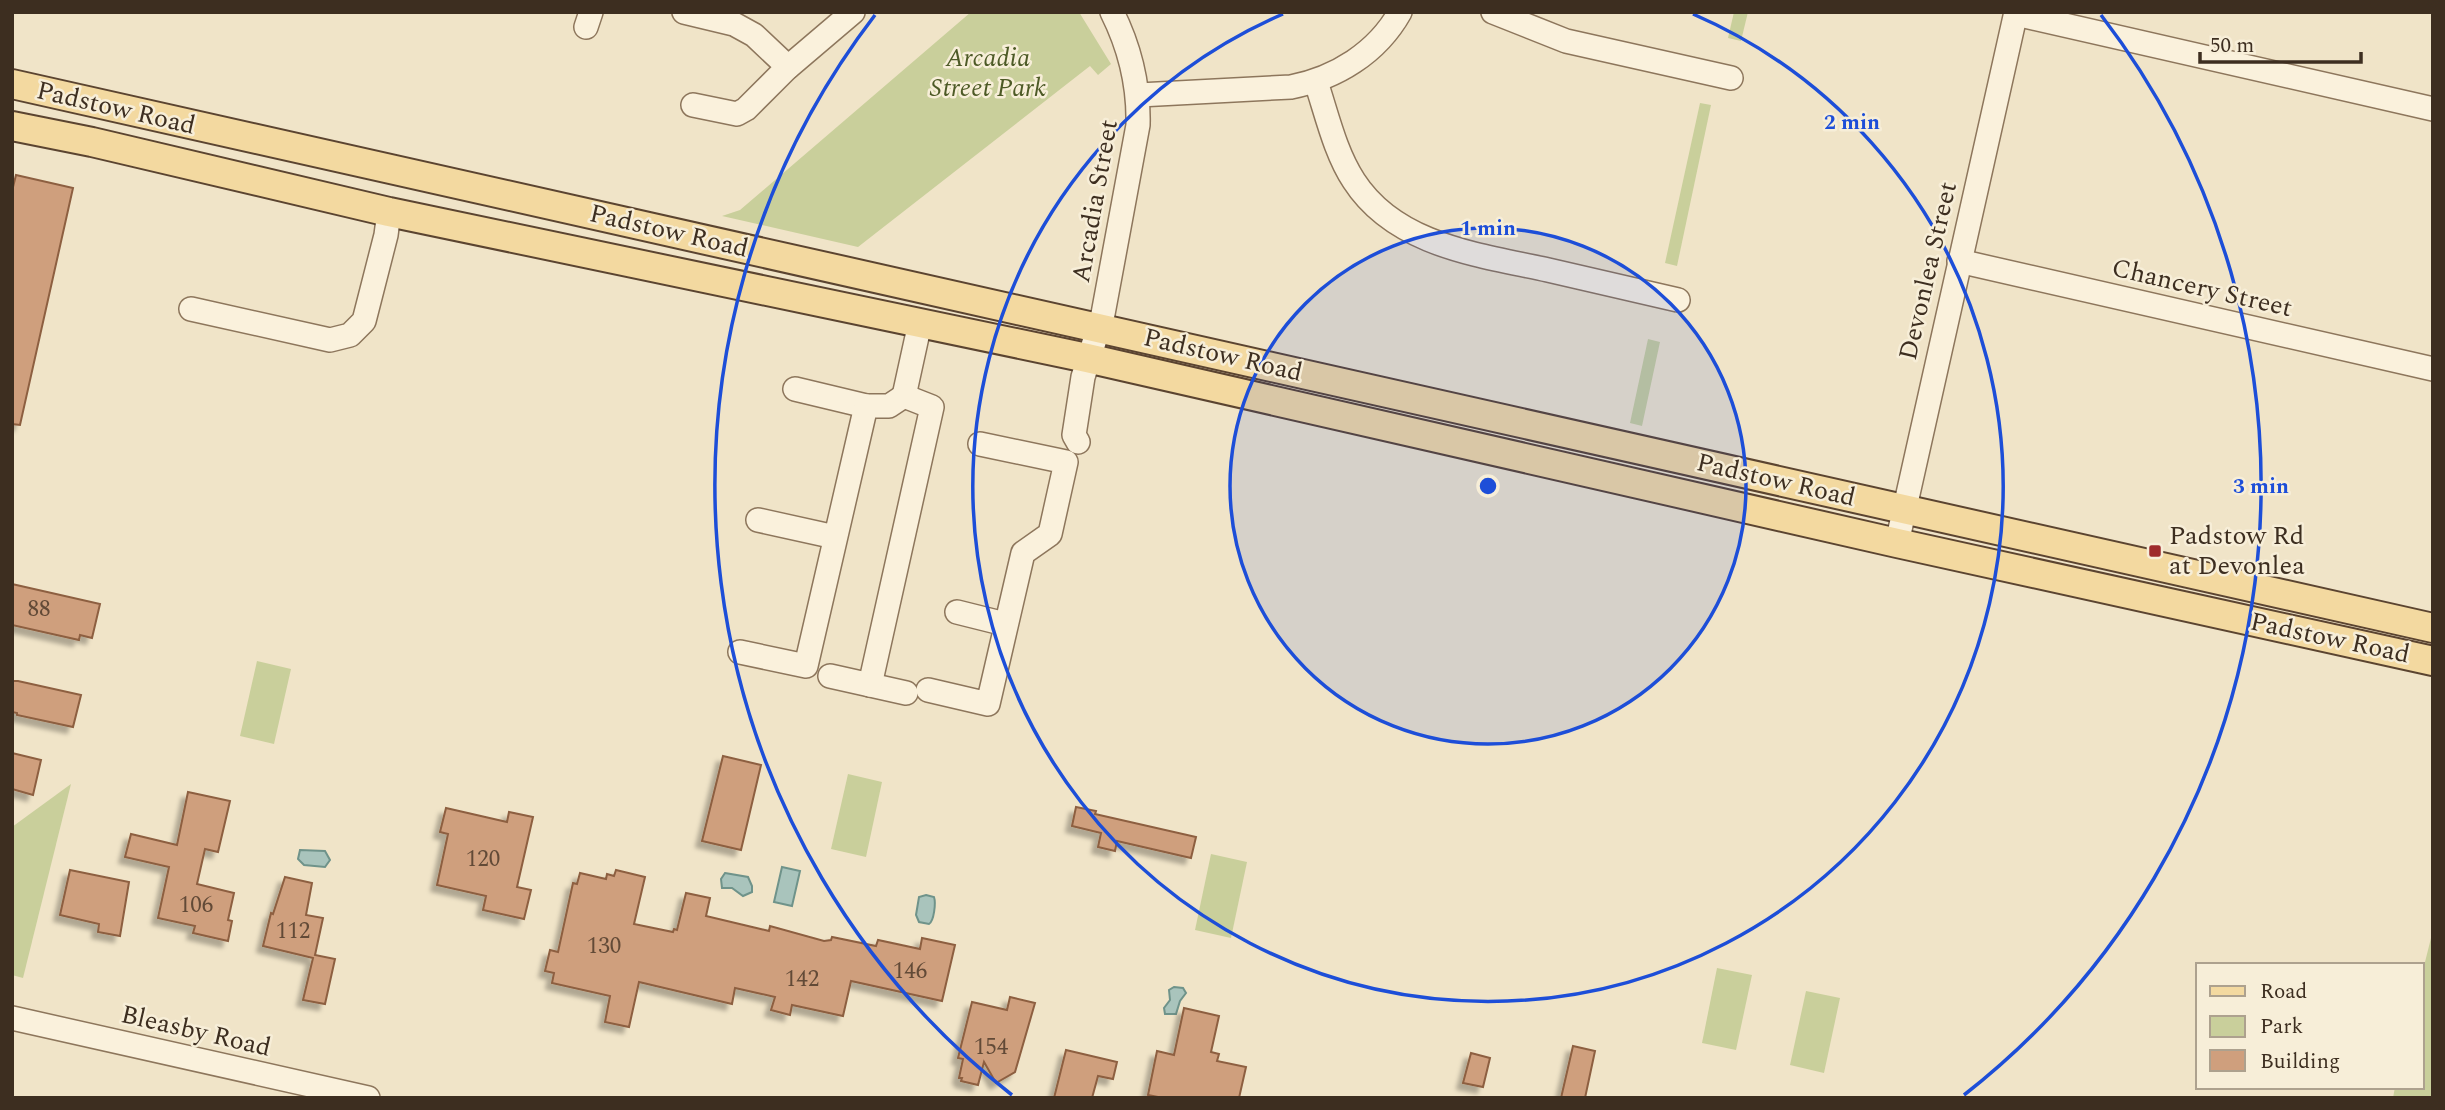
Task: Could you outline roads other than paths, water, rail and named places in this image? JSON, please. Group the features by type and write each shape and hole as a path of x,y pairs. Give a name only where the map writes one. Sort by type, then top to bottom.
{"main road":[{"name":"Padstow Road","path":"12,84 2433,628"},
{"name":"Padstow Road","path":"12,126 92,142 389,212 1087,358 1897,543 2433,661"}],"street":[{"path":"684,12 734,24 754,35 788,67"},
{"path":"693,105 737,114 853,12"},
{"name":"Arcadia Street","path":"1079,442 1074,435 1076,414 1087,358 1105,307 1139,125 1139,95 1122,31 1112,12"},
{"path":"1139,95 1291,87 1316,82 1343,69 1373,47 1394,24 1400,12"},
{"path":"1493,12 1566,41 1731,78"},
{"path":"2016,13 2433,109"},
{"name":"Devonlea Street","path":"1897,543 2016,13"},
{"path":"1316,82 1340,152 1355,182 1379,209 1410,231 1447,247 1678,300"},
{"path":"191,309 330,341 350,335 364,321 386,235 389,212"},
{"name":"Chancery Street","path":"1959,261 2433,369"},
{"path":"795,389 866,406 889,406 904,396 920,323"},
{"path":"870,685 932,407 904,396"},
{"path":"740,652 806,666 866,406"},
{"path":"830,677 988,704 1023,553 1050,534 1066,462 980,443"},
{"path":"758,520 835,537"},
{"path":"957,612 1005,624"},
{"name":"Bleasby Road","path":"12,1018 368,1098"}],"water":[{"path":"300,850 325,851 330,860 325,867 304,865 298,859"},
{"path":"782,867 800,871 792,906 774,902"},
{"path":"725,873 748,877 752,892 743,896 732,888 722,888 721,879"},
{"path":"919,897 934,897 935,900 929,924 919,922 916,915"},
{"path":"1174,987 1183,988 1186,993 1176,1014 1165,1014 1164,1008 1170,1000 1169,990"}],"place":[{"name":"Padstow Rd at Devonlea","path":"2155,551"}],"park label":[{"name":"Arcadia Street Park","path":"988,73"}]}
